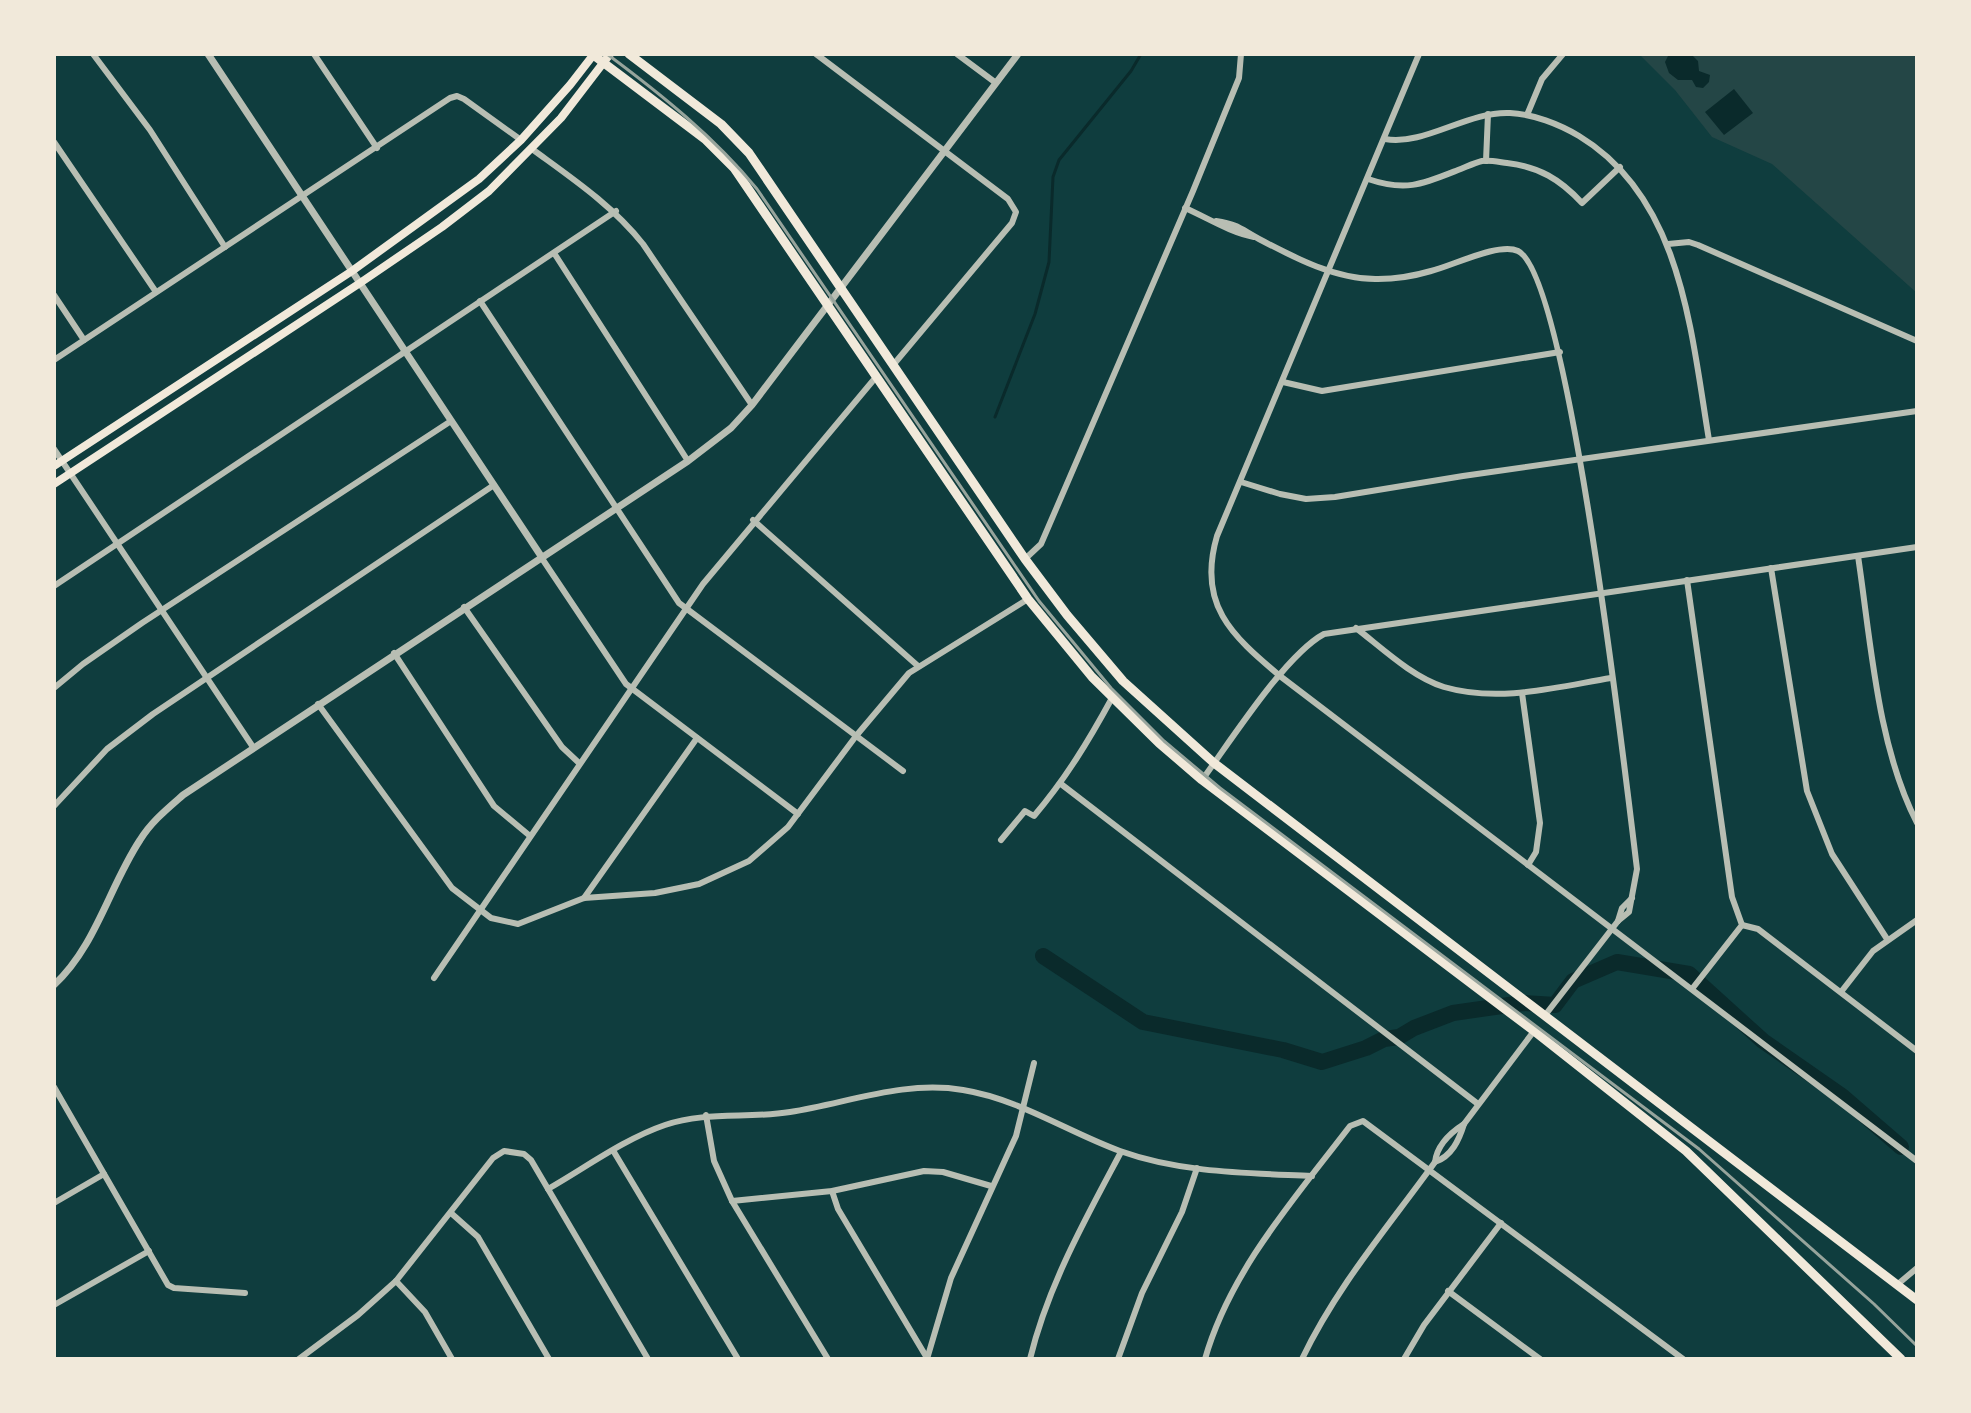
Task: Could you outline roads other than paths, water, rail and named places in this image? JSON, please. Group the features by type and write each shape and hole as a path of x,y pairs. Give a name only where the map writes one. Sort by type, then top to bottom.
{"main road":[{"path":"58,463 352,271 479,179 521,140 593,54 607,58 709,143 745,182 1028,599 1112,698 1202,780 1534,1031 1686,1151 1901,1359"},
{"path":"629,54 737,140 842,287 1025,559 1123,681 1214,763 1917,1300"},
{"path":"54,484 360,283 489,191 582,93 607,58"},
{"path":"709,143 722,141 725,128"},
{"path":"720,154 725,140 737,140"}],"street":[{"path":"93,54 150,130 225,247"},
{"path":"208,54 620,677 798,814"},
{"path":"314,54 377,148"},
{"path":"816,54 1008,199 1016,212 1012,223 894,364"},
{"path":"957,54 996,83"},
{"path":"54,985 87,943 137,844 156,819 183,795 720,438 752,405 1018,54"},
{"path":"1025,559 1041,544 1185,208 1239,78 1241,54"},
{"path":"1419,54 1212,555 1213,593 1217,608 1238,639 1280,676 1917,1161"},
{"path":"1527,115 1542,79 1563,54"},
{"path":"54,360 450,98 457,96 521,140"},
{"path":"1385,139 1409,138 1488,114 1527,115 1572,132 1620,167 1659,224 1668,244 1690,330 1709,440"},
{"path":"1486,161 1488,114"},
{"path":"54,142 156,292"},
{"path":"532,149 616,211 643,244 752,405"},
{"path":"1368,179 1398,187 1417,185 1486,161 1532,167 1545,172 1582,203 1620,167"},
{"path":"1185,208 1216,221 1234,233 1257,238 1329,271 1362,279 1406,277 1500,250 1519,251 1533,267 1560,352 1580,459 1637,869 1632,898 1622,908 1618,921 1546,1014"},
{"path":"54,586 616,211"},
{"path":"1668,244 1689,242 1698,245 1917,341"},
{"path":"554,253 688,461"},
{"path":"54,295 84,340"},
{"path":"480,301 670,592 685,609 903,771"},
{"path":"1283,382 1322,391 1560,352"},
{"path":"434,978 685,609 753,520 876,377"},
{"path":"1241,482 1306,499 1335,497 1917,411"},
{"path":"54,688 83,664 162,610 451,421"},
{"path":"54,449 58,463 70,473 253,747"},
{"path":"54,806 107,749 153,714 494,485"},
{"path":"753,520 918,666"},
{"path":"1202,780 1280,676 1314,639 1324,634 1917,547"},
{"path":"1858,556 1888,749 1898,783 1917,823"},
{"path":"1771,568 1807,791 1832,854 1887,939"},
{"path":"1687,580 1732,897 1742,925"},
{"path":"318,704 440,875 479,911 505,923 518,924 584,898 655,893 713,879 742,866 764,850 798,814 891,691 918,666 1028,599"},
{"path":"464,607 562,747 579,763"},
{"path":"1356,628 1414,671 1442,686 1491,694 1522,693 1611,678"},
{"path":"394,653 494,806 530,836"},
{"path":"1522,693 1540,823 1536,852 1528,865"},
{"path":"1001,840 1025,811 1034,816 1061,784 1080,758 1112,698"},
{"path":"584,898 697,738"},
{"path":"1061,784 1478,1104"},
{"path":"1841,992 1861,965 1887,939 1917,920"},
{"path":"1692,989 1742,925"},
{"path":"1742,925 1758,929 1917,1051"},
{"path":"1302,1359 1355,1267 1435,1162 1445,1159 1460,1139 1464,1124 1534,1031"},
{"path":"927,1359 951,1278 1016,1136 1034,1063"},
{"path":"54,1087 170,1287 245,1293"},
{"path":"548,1189 662,1126 706,1115 788,1113 910,1087 963,1090 992,1096 1121,1152 1170,1165 1312,1176"},
{"path":"706,1115 714,1161 732,1201 828,1359"},
{"path":"1205,1359 1230,1299 1251,1260 1350,1126 1358,1121 1369,1124 1683,1359"},
{"path":"299,1359 358,1315 396,1281 493,1158 504,1151 524,1154 531,1160 648,1359"},
{"path":"614,1152 738,1359"},
{"path":"1030,1359 1072,1243 1121,1152"},
{"path":"1118,1359 1142,1293 1182,1212 1197,1168"},
{"path":"732,1201 832,1191 924,1171 943,1172 991,1186"},
{"path":"54,1203 104,1174"},
{"path":"832,1191 838,1209 927,1359"},
{"path":"451,1213 478,1237 549,1359"},
{"path":"1404,1359 1448,1291 1501,1223"},
{"path":"54,1305 149,1251"},
{"path":"1898,1284 1917,1268"},
{"path":"396,1281 425,1312 452,1359"},
{"path":"1448,1291 1540,1359"}],"waterway":[{"path":"995,417 1035,314 1049,262 1053,177 1059,160 1131,71 1141,54"},
{"path":"1043,956 1143,1022 1283,1050 1322,1062 1384,1039 1399,1037 1453,1013 1523,1003 1555,1005 1573,981 1617,962 1689,974 1763,1041 1842,1096 1901,1147"}],"railway":[{"path":"607,54 686,117 723,151 757,189 1039,601 1111,688 1164,741 1220,788 1699,1149 1917,1346"}]}
